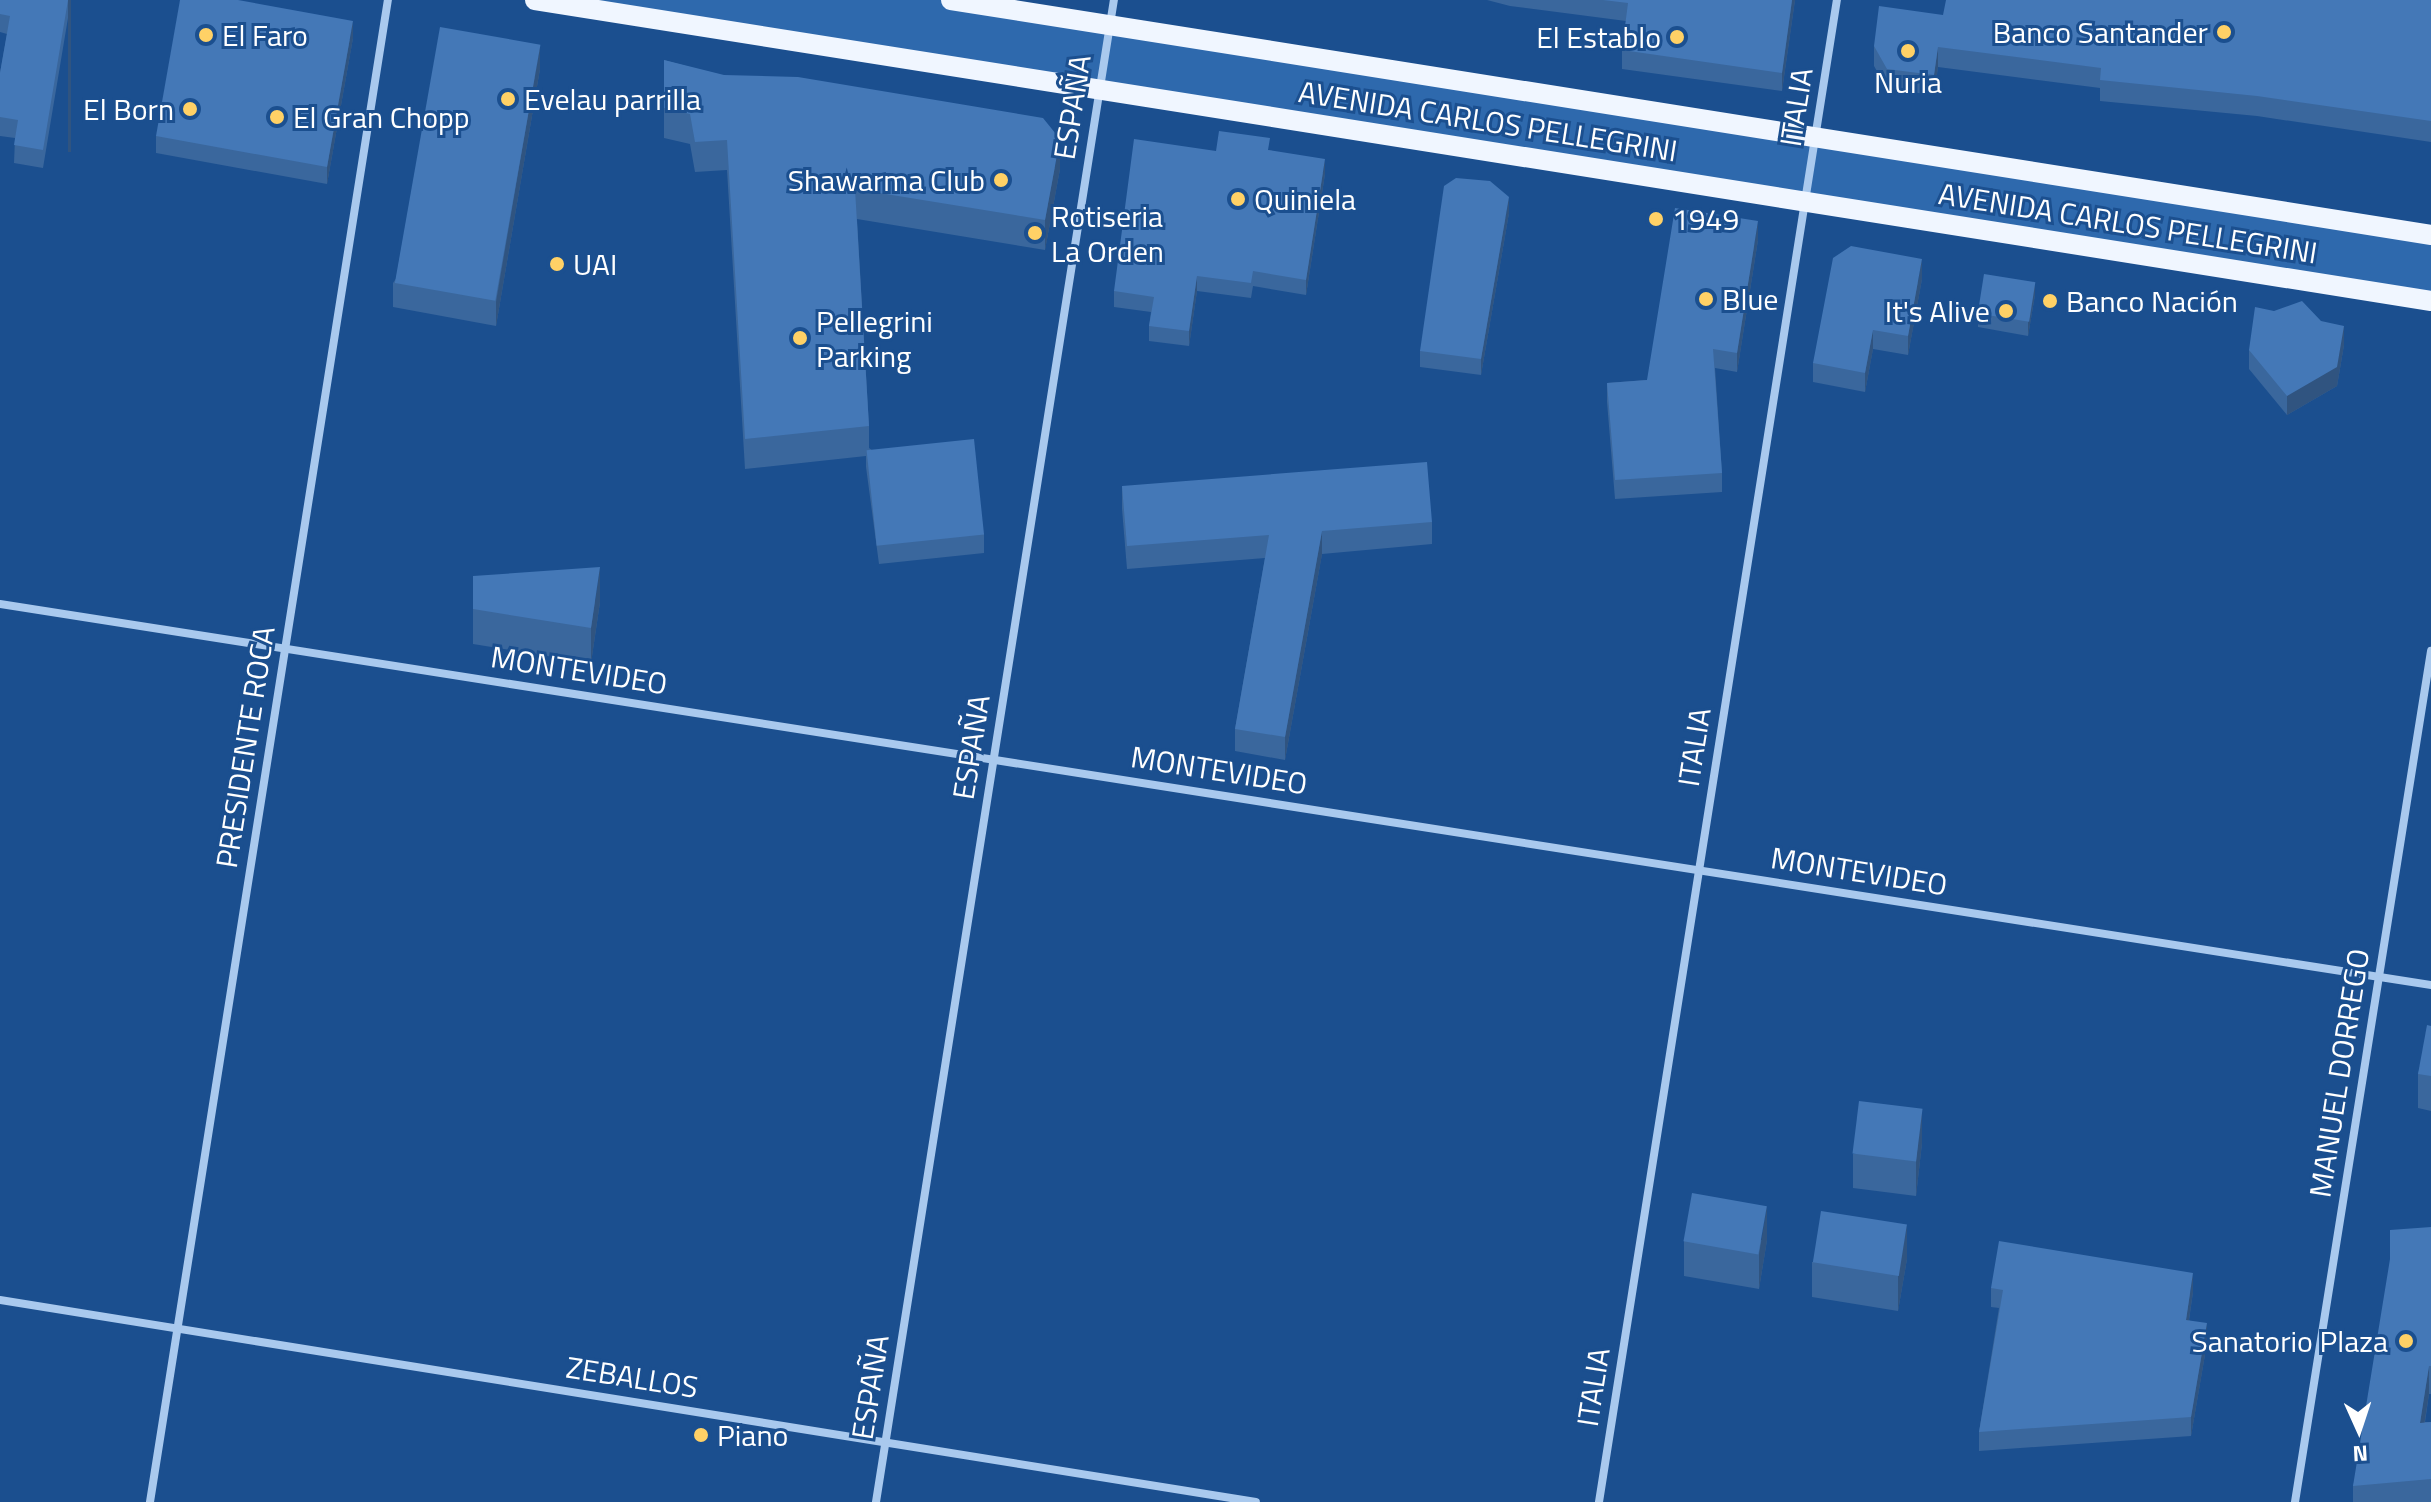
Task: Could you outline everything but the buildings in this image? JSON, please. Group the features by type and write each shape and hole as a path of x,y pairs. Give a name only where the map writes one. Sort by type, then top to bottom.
{"main road":[{"name":"AVENIDA CARLOS PELLEGRINI","path":"535,0 2431,301"},
{"name":"AVENIDA CARLOS PELLEGRINI","path":"951,0 2431,235"}],"street":[{"name":"PRESIDENTE ROCA","path":"150,1502 388,0"},
{"name":"ESPAÑA","path":"876,1502 1114,0"},
{"name":"ITALIA","path":"1599,1502 1837,0"},
{"name":"MONTEVIDEO","path":"0,604 2431,985"},
{"name":"MANUEL DORREGO","path":"2295,1502 2431,651"},
{"name":"ZEBALLOS","path":"0,1300 1256,1502"}],"shaded area":[{"path":"535,0 951,0 2431,235 2431,301"}],"place":[{"name":"Banco Santander","path":"2224,32"},
{"name":"El Faro","path":"206,35"},
{"name":"El Establo","path":"1677,37"},
{"name":"Nuria","path":"1908,51"},
{"name":"Evelau parrilla","path":"508,99"},
{"name":"El Born","path":"190,109"},
{"name":"El Gran Chopp","path":"277,117"},
{"name":"Shawarma Club","path":"1001,180"},
{"name":"Quiniela","path":"1238,199"},
{"name":"1949","path":"1656,219"},
{"name":"Rotiseria La Orden","path":"1035,233"},
{"name":"UAI","path":"557,264"},
{"name":"Blue","path":"1706,299"},
{"name":"Banco Nación","path":"2050,301"},
{"name":"It's Alive","path":"2006,311"},
{"name":"Pellegrini Parking","path":"800,338"},
{"name":"Sanatorio Plaza","path":"2406,1341"},
{"name":"Piano","path":"701,1435"}]}
